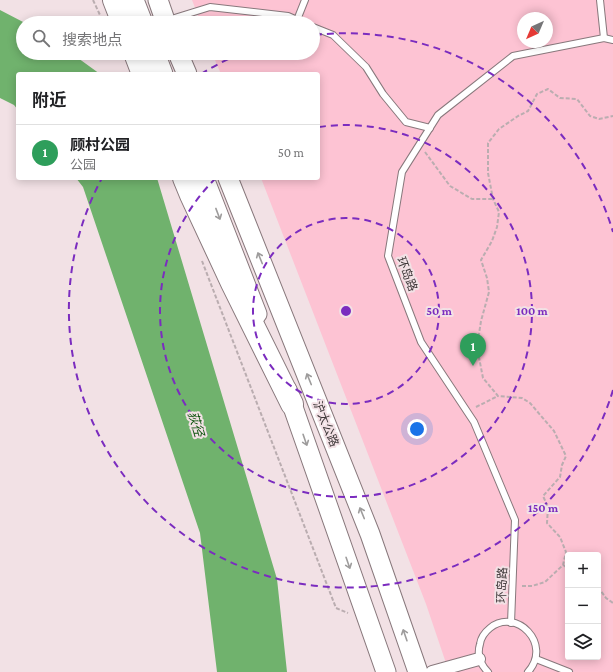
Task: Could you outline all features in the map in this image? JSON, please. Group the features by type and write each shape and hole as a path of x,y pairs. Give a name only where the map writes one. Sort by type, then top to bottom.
{"highway":[{"path":"114,0 120,16"},
{"path":"138,60 142,72"},
{"path":"185,180 232,283 292,404"}],"main road":[{"path":"134,0 140,16"},
{"path":"158,0 164,16"},
{"path":"158,60 162,72"},
{"path":"181,60 186,72"},
{"name":"沪太公路","path":"205,180 292,404 386,672"},
{"name":"沪太公路","path":"229,180 370,534 418,672"}],"street":[{"path":"432,672 480,659"}],"lane":[{"path":"299,16 305,0"},
{"path":"600,0 604,38"},
{"path":"184,16 210,7 288,16"},
{"path":"320,30 333,35 366,66 383,94 406,122 430,128"},
{"name":"环岛路","path":"511,622 515,520 474,422 421,342 388,256 402,172 438,115 513,56 604,38 613,40"},
{"path":"488,672 483,668 480,659 478,649 481,640 486,632 493,626 511,622 529,631 534,640 537,649 536,659 528,672"},
{"path":"536,659 568,672"}],"path":[{"path":"93,0 101,16"},
{"path":"498,396 483,378 478,347 481,321 489,292 487,278 481,260 492,241 497,227 499,212 493,199 488,173 488,143 498,129 528,110 537,94 548,88 560,98 577,99 590,116 599,119 613,116"},
{"path":"419,145 450,186 472,199 493,199"},
{"path":"199,255 336,608 369,622"},
{"path":"467,412 498,396 522,398 530,403 554,431 566,456 562,465 560,477 543,496 548,507 547,523 560,537 566,552 563,565 546,582 532,586 513,586"},
{"path":"599,588 606,598 613,604"}],"shaded area":[{"path":"192,0 613,0 613,672 449,672 426,604 262,180 320,180 320,72 220,72 215,60 320,60 320,16 198,16"}],"water":[{"path":"0,10 16,18 16,60 81,60 97,72 16,72 16,108 0,98"},
{"name":"荻径","path":"78,180 158,180 277,579 287,672 217,672 200,533 83,187"}],"place":[{"name":"顾村公园","path":"473,366"}]}
